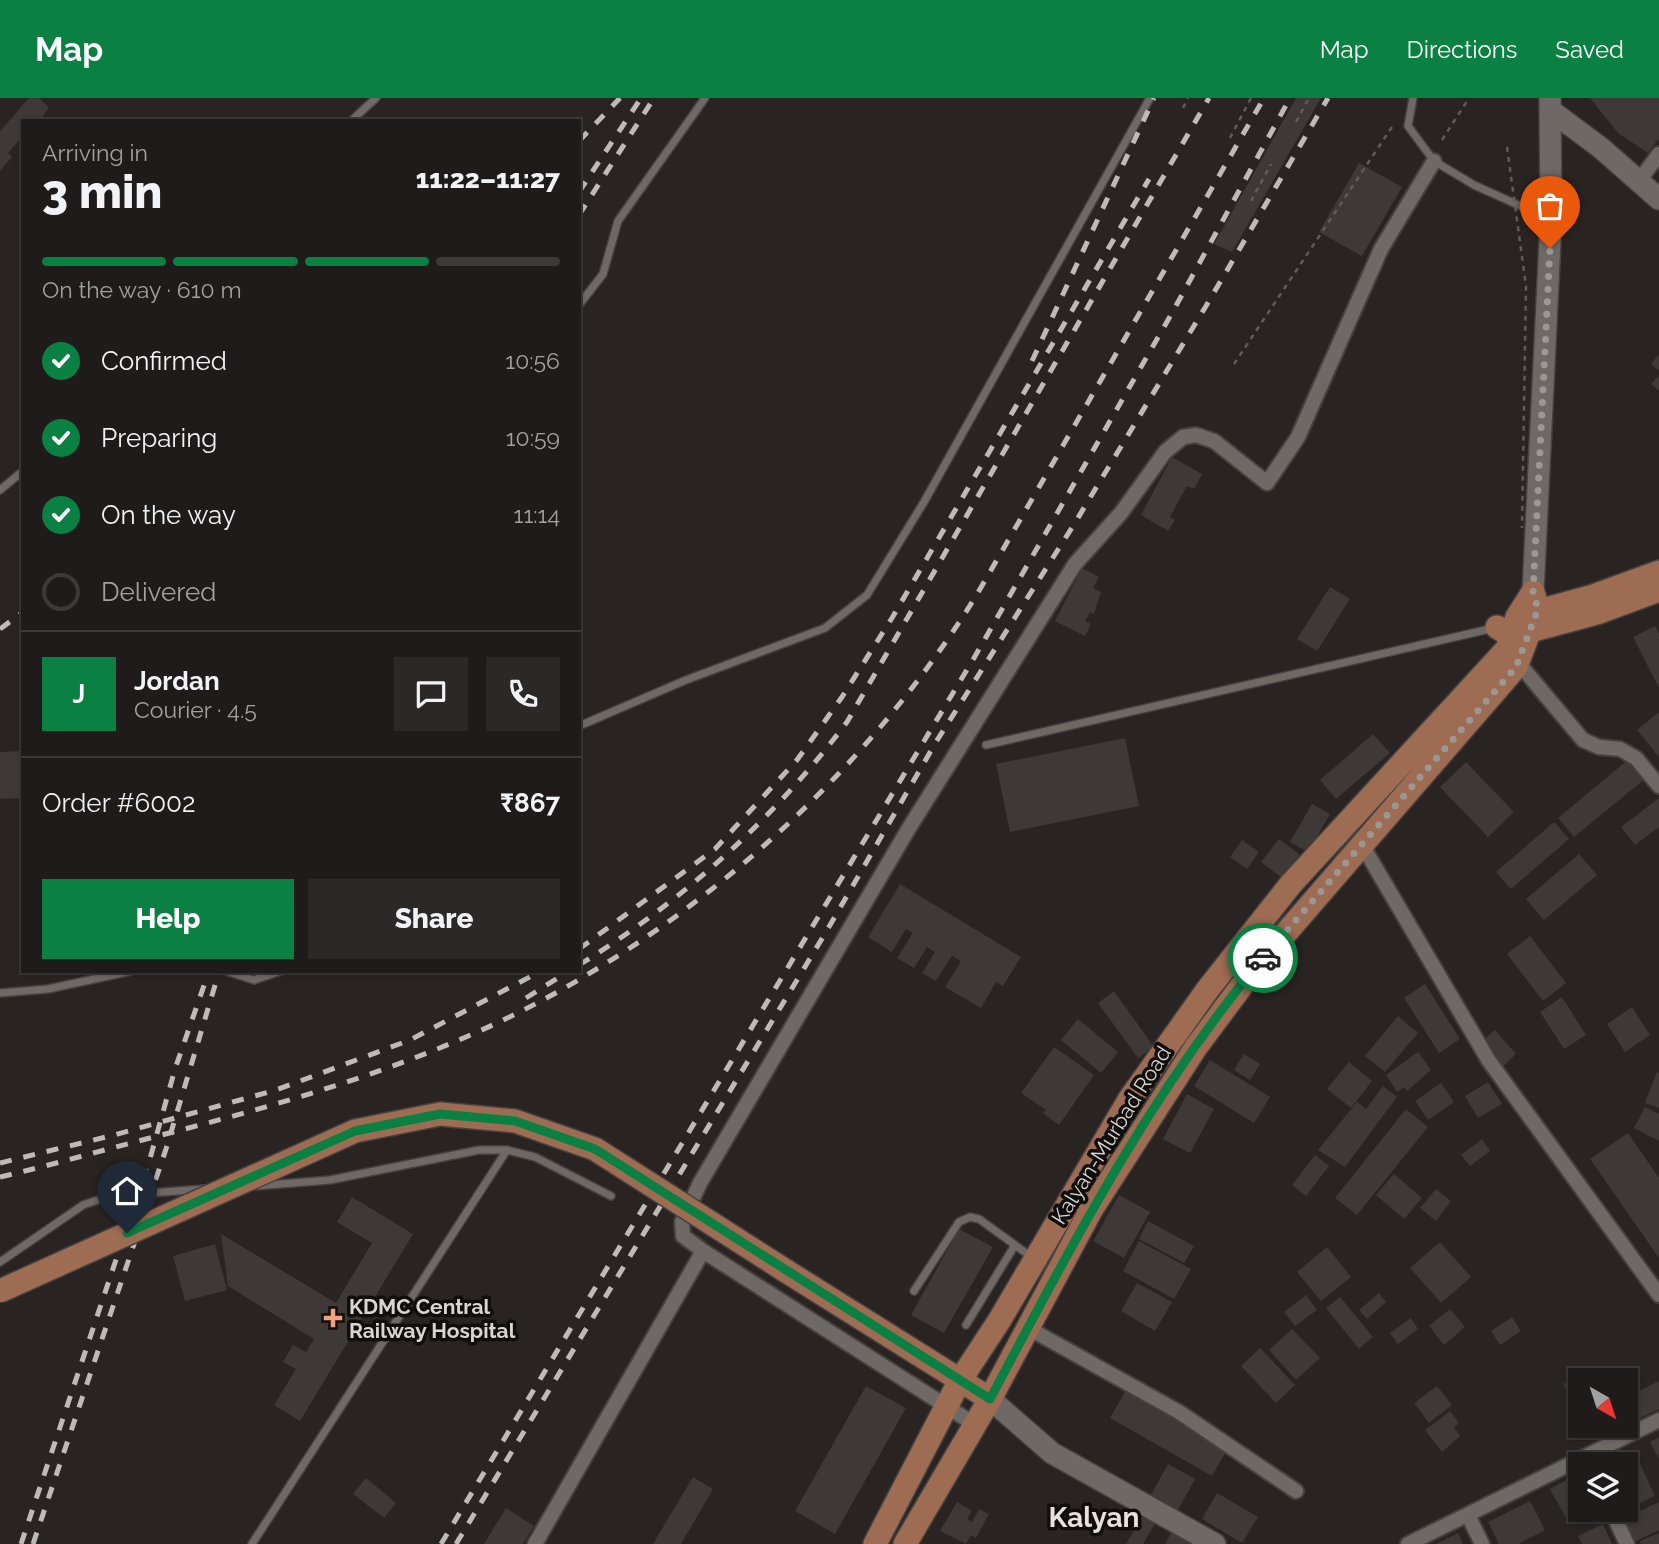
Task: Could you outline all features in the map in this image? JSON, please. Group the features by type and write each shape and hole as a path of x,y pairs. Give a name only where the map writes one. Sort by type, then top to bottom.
{"main road":[{"name":"Kalyan-Murbad Road","path":"875,1544 944,1407 941,1369 999,1321 1129,1100 1208,989 1291,884 1519,628 1651,584"},
{"name":"Kalyan-Murbad Road","path":"905,1544 990,1399 1091,1210 1196,1047 1252,972 1361,843 1519,628"},
{"path":"0,1291 355,1131 440,1114 515,1121 595,1149 990,1399"}],"street":[{"path":"1550,104 1659,199"},
{"path":"1550,104 1551,220 1519,628 1583,740 1599,747 1620,749 1636,758 1659,786"},
{"path":"1639,181 1659,154"},
{"path":"974,1424 703,1251 683,1236 681,1230 700,1183 909,828 1075,564 1121,513 1166,452 1183,437 1196,435 1213,441 1267,483 1298,437 1381,249 1434,161"},
{"path":"1361,843 1489,1061 1659,1296"},
{"path":"535,1544 703,1251"},
{"path":"1028,1328 1179,1412 1296,1491"},
{"path":"990,1399 1052,1454 1215,1544"},
{"path":"1604,1452 1659,1420"},
{"path":"1408,1544 1568,1470"},
{"path":"1468,1515 1482,1544"},
{"path":"1617,1522 1627,1544"}],"lane":[{"path":"353,119 376,98"},
{"path":"581,302 603,274 618,221 705,98"},
{"path":"581,725 686,680 825,628 867,595 924,502 1150,98"},
{"path":"1413,98 1408,126 1434,161 1474,185 1551,220"},
{"path":"0,490 21,473"},
{"path":"986,745 1519,628"},
{"path":"0,993 48,989 122,973"},
{"path":"232,973 254,981 276,973"},
{"path":"0,1262 83,1205 108,1196 330,1180 479,1150 507,1150 536,1157 611,1196"},
{"path":"252,1544 507,1150"},
{"path":"914,1291 963,1219 979,1219 1034,1258"},
{"path":"966,1325 1015,1245"}],"path":[{"path":"1183,108 1188,98"},
{"path":"1230,138 1251,98"},
{"path":"1296,122 1309,98"},
{"path":"1441,140 1469,98"},
{"path":"1234,364 1392,127"},
{"path":"1507,147 1525,286 1522,527"},
{"path":"1251,201 1271,164"}],"building":[{"path":"29,98 39,98 49,107 41,119 21,119 21,138 8,153 12,157 0,171 0,131"},
{"path":"1296,98 1321,98 1232,252 1214,244"},
{"path":"1590,98 1659,98 1659,138 1648,153 1618,133"},
{"path":"1359,163 1402,187 1362,256 1319,232"},
{"path":"1659,354 1659,371 1651,364"},
{"path":"1659,375 1659,391 1651,384"},
{"path":"1172,457 1202,474 1194,489 1187,486 1170,517 1175,520 1168,531 1141,515"},
{"path":"1082,568 1099,577 1093,588 1101,592 1094,614 1090,612 1085,621 1091,624 1085,636 1055,621"},
{"path":"1330,587 1350,599 1317,651 1297,639"},
{"path":"1655,626 1659,634 1659,688 1633,637"},
{"path":"1659,712 1659,757 1637,730"},
{"path":"1373,734 1390,753 1336,799 1320,780"},
{"path":"1125,738 1139,806 1010,832 996,764"},
{"path":"21,751 21,798 0,799 0,752"},
{"path":"1630,758 1646,778 1574,837 1558,818"},
{"path":"1466,762 1514,812 1488,837 1440,787"},
{"path":"1659,798 1659,827 1635,845 1621,827"},
{"path":"1312,804 1330,814 1308,852 1290,842"},
{"path":"1554,822 1569,839 1511,889 1496,872"},
{"path":"1279,839 1300,855 1282,878 1261,862"},
{"path":"1242,840 1259,852 1247,869 1230,857"},
{"path":"1579,854 1597,875 1544,920 1526,899"},
{"path":"900,884 1021,957 1003,986 996,982 981,1008 945,987 961,961 952,956 936,981 922,973 935,952 927,947 914,968 897,958 913,933 906,929 892,952 868,937"},
{"path":"1530,936 1566,983 1543,1001 1507,954"},
{"path":"1425,984 1460,1039 1439,1053 1404,998"},
{"path":"1114,991 1154,1047 1138,1058 1098,1003"},
{"path":"1562,997 1586,1035 1564,1049 1540,1012"},
{"path":"1632,1007 1650,1035 1625,1052 1607,1024"},
{"path":"1398,1016 1418,1033 1385,1072 1365,1056"},
{"path":"1078,1019 1118,1052 1101,1073 1061,1040"},
{"path":"1495,1030 1516,1054 1501,1068 1480,1043"},
{"path":"1054,1047 1094,1075 1059,1125 1043,1113 1046,1110 1021,1093"},
{"path":"1418,1052 1431,1070 1407,1091 1404,1087 1397,1092 1386,1075"},
{"path":"1244,1054 1260,1064 1250,1080 1234,1070"},
{"path":"1210,1060 1270,1097 1254,1123 1194,1086"},
{"path":"1349,1062 1372,1081 1351,1108 1327,1089"},
{"path":"1657,1072 1659,1073 1659,1108 1645,1103"},
{"path":"1488,1082 1502,1104 1478,1118 1465,1096"},
{"path":"1441,1083 1454,1102 1428,1120 1415,1101"},
{"path":"1383,1086 1397,1097 1345,1167 1318,1150 1357,1102 1366,1109"},
{"path":"1187,1094 1214,1109 1190,1153 1163,1139"},
{"path":"1645,1107 1659,1114 1659,1141 1634,1128"},
{"path":"1406,1109 1428,1127 1357,1215 1335,1198"},
{"path":"1628,1133 1659,1178 1659,1258 1590,1159"},
{"path":"1482,1139 1490,1151 1470,1166 1461,1155"},
{"path":"1315,1155 1329,1166 1306,1196 1292,1185"},
{"path":"1394,1174 1422,1198 1404,1219 1376,1195"},
{"path":"1436,1189 1451,1201 1436,1221 1420,1208"},
{"path":"1119,1195 1150,1212 1124,1258 1093,1241"},
{"path":"352,1197 413,1234 300,1421 274,1405 296,1369 283,1362 293,1345 306,1352 314,1339 228,1286 221,1234 336,1303 372,1243 337,1222"},
{"path":"1148,1221 1194,1246 1184,1263 1139,1239"},
{"path":"959,1229 993,1247 944,1333 911,1315"},
{"path":"1139,1241 1191,1269 1174,1299 1123,1271"},
{"path":"1440,1242 1471,1277 1441,1303 1410,1268"},
{"path":"215,1244 227,1290 185,1301 173,1256"},
{"path":"1327,1247 1351,1277 1321,1301 1297,1272"},
{"path":"1137,1283 1172,1302 1155,1331 1121,1311"},
{"path":"1379,1293 1386,1302 1367,1319 1359,1310"},
{"path":"1306,1295 1317,1310 1295,1326 1284,1312"},
{"path":"1340,1297 1373,1337 1359,1349 1326,1308"},
{"path":"1450,1309 1465,1327 1444,1345 1429,1326"},
{"path":"1512,1317 1521,1331 1500,1345 1491,1331"},
{"path":"1411,1318 1418,1329 1398,1344 1390,1333"},
{"path":"1292,1329 1320,1358 1296,1380 1269,1350"},
{"path":"1260,1348 1295,1385 1276,1403 1241,1366"},
{"path":"1659,1381 1659,1409 1638,1419 1638,1392"},
{"path":"866,1386 906,1408 835,1534 795,1511"},
{"path":"1437,1386 1452,1405 1429,1423 1414,1403"},
{"path":"1126,1390 1228,1448 1212,1476 1110,1418"},
{"path":"1450,1411 1459,1423 1454,1427 1460,1436 1442,1452 1425,1430"},
{"path":"1659,1437 1659,1459 1650,1442"},
{"path":"1638,1460 1655,1496 1638,1504"},
{"path":"1168,1464 1195,1479 1178,1510 1151,1495"},
{"path":"693,1477 713,1489 681,1544 653,1544"},
{"path":"366,1478 396,1503 384,1518 353,1494"},
{"path":"1568,1479 1568,1517 1566,1518 1550,1489"},
{"path":"1217,1493 1258,1517 1242,1543 1202,1519"},
{"path":"1530,1501 1545,1530 1518,1544 1499,1544 1488,1522"},
{"path":"957,1502 972,1511 967,1519 972,1522 979,1509 989,1514 976,1538 971,1535 966,1544 940,1531"},
{"path":"1659,1502 1659,1530 1634,1542 1624,1522 1638,1522 1638,1512"},
{"path":"506,1508 534,1526 523,1544 484,1544"},
{"path":"1143,1515 1156,1522 1143,1544 1126,1544"},
{"path":"1603,1524 1612,1544 1582,1544 1578,1536"},
{"path":"1172,1531 1196,1544 1165,1544"},
{"path":"1458,1533 1463,1544 1436,1544"},
{"path":"1659,1533 1659,1544 1641,1544 1640,1541"}],"railway":[{"path":"581,139 620,98"},
{"path":"581,189 641,98"},
{"path":"581,212 654,98"},
{"path":"1032,361 1154,98"},
{"path":"581,964 655,913 725,856 789,792 847,722 1209,98"},
{"path":"0,1177 307,1095 457,1041 552,995 615,957 676,916 734,871 790,822 841,771 890,715 935,657 976,596 1264,98"},
{"path":"441,1544 974,658 1172,313 1290,98"},
{"path":"456,1544 826,932 936,742 1073,526 1328,98"},
{"path":"581,948 715,849 797,760 842,697 892,618 1149,179"},
{"path":"0,629 21,613"},
{"path":"21,1544 151,1155 175,1069 208,973"},
{"path":"0,1163 276,1090 410,1040 537,973"},
{"path":"526,998 566,973"},
{"path":"33,1544 166,1149 216,982"}],"way so far":[{"path":"1263,958 1516,667 1538,609 1533,592 1550,248"}],"place":[{"name":"KDMC Central Railway Hospital","path":"333,1318"}],"district":[{"name":"Kalyan","path":"1094,1517"}],"route":[{"path":"127,1233 355,1131 440,1114 515,1121 595,1149 923,1356 958,1382 990,1399 1091,1210 1159,1101 1263,958"}]}
